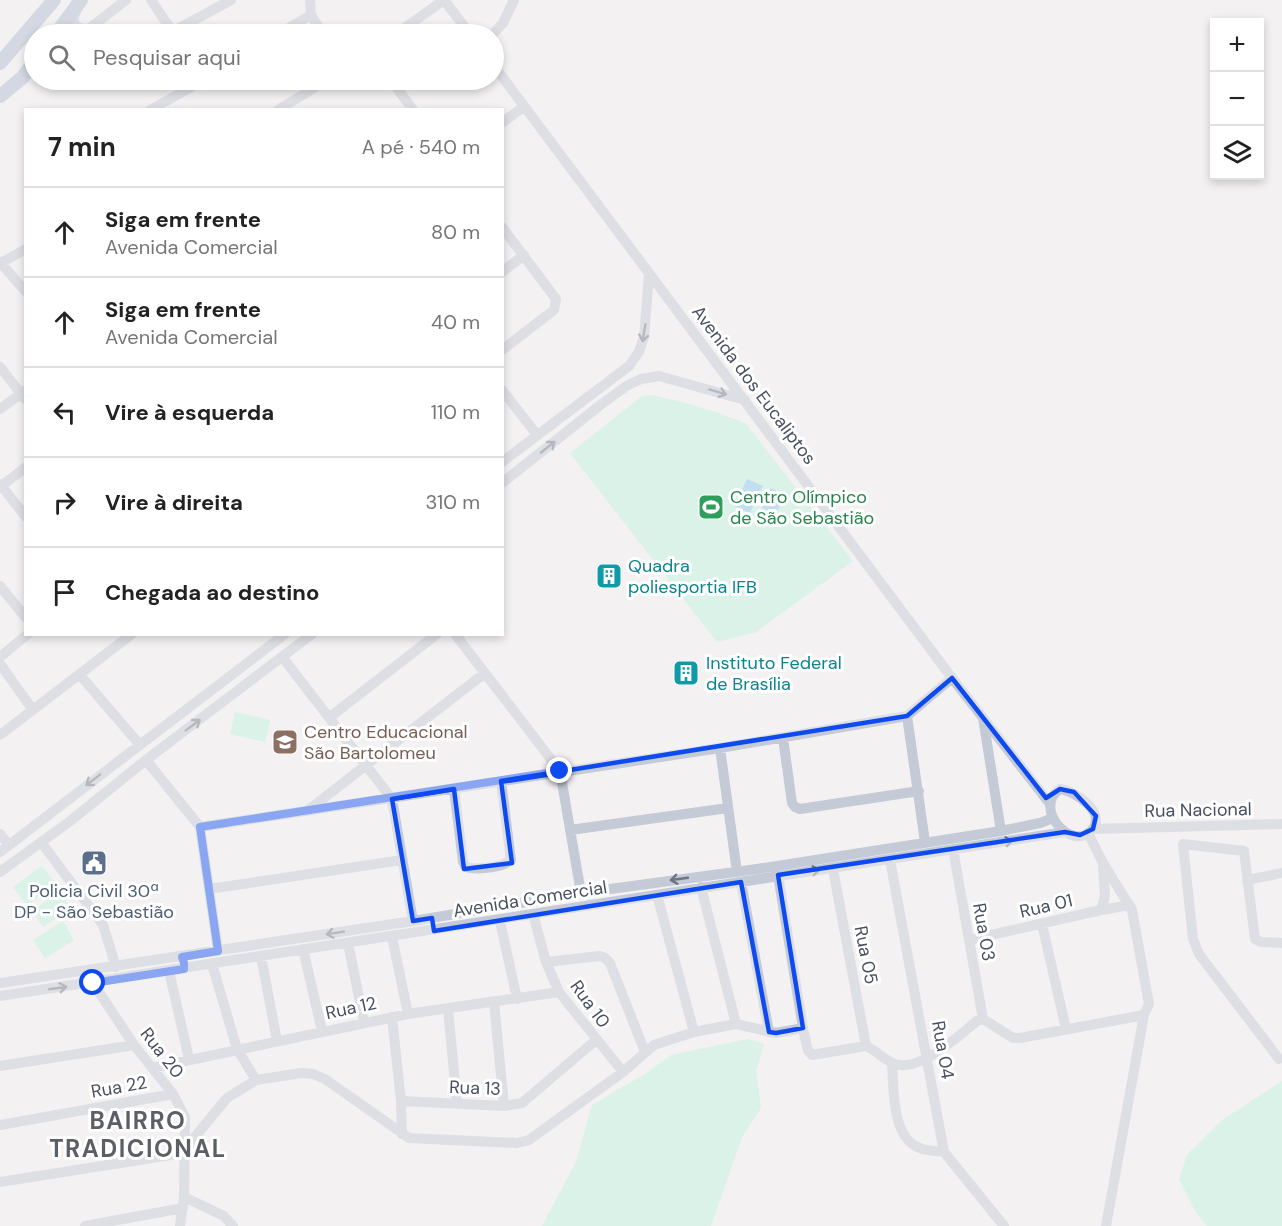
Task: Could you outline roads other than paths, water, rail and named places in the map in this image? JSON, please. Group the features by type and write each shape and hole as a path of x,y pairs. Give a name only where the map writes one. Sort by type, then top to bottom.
{"main road":[{"path":"33,24 54,0"},
{"path":"64,24 79,4"},
{"path":"0,63 24,35"},
{"path":"0,96 24,77"}],"street":[{"path":"95,24 126,0"},
{"path":"151,0 167,24"},
{"path":"189,24 231,0"},
{"path":"310,0 311,15 317,24"},
{"path":"410,24 444,0 462,24"},
{"path":"502,24 514,0"},
{"path":"73,24 73,17 79,4"},
{"path":"295,24 311,15"},
{"name":"Avenida dos Eucaliptos","path":"504,80 952,678 1050,804"},
{"path":"153,108 185,90"},
{"path":"281,108 311,90"},
{"path":"397,90 407,107"},
{"path":"504,121 523,107"},
{"path":"504,230 556,300 554,310 504,348"},
{"path":"24,250 0,263 24,290"},
{"path":"504,270 524,255"},
{"path":"504,460 628,366 639,352 644,338 650,275"},
{"path":"0,367 24,394 0,409"},
{"path":"504,481 628,385 641,379 658,376 746,401"},
{"path":"594,392 603,404"},
{"path":"504,393 537,435"},
{"path":"24,468 0,486 24,515"},
{"path":"0,586 24,616"},
{"path":"0,657 26,636"},
{"path":"0,872 69,822 146,760 310,636"},
{"path":"330,717 434,636"},
{"path":"457,636 560,771 581,892"},
{"path":"0,735 80,675 119,638"},
{"path":"8,846 140,745 272,638"},
{"path":"283,658 392,799 413,921"},
{"path":"0,664 33,710"},
{"path":"306,811 485,673"},
{"path":"80,675 140,745"},
{"path":"200,827 720,748 907,716 952,678"},
{"path":"982,715 1001,831"},
{"path":"907,716 925,842"},
{"path":"783,738 792,803 795,807 919,791"},
{"path":"720,748 739,877 769,1032"},
{"path":"146,760 200,827 218,951"},
{"path":"1033,780 1074,792 1104,823 1116,828"},
{"path":"454,789 463,862 466,867 490,867 507,864 511,860 501,781"},
{"path":"1060,789 1054,793 1050,804 1053,818 1065,832 1080,835 1090,831"},
{"path":"58,807 69,822"},
{"path":"570,830 728,808"},
{"path":"1096,816 1090,831 1102,863 1130,905 1149,1005 1144,1015 1106,1226"},
{"name":"Avenida Comercial","path":"0,983 413,921 581,892 739,877 925,842 1001,831 1053,818"},
{"name":"Rua Nacional","path":"1090,831 1116,828 1282,824"},
{"name":"Avenida Comercial","path":"758,874 778,875 833,869 1065,832"},
{"path":"0,834 8,846 23,855"},
{"path":"41,842 104,925 116,967"},
{"path":"1279,1059 1198,954 1193,939 1183,844 1244,851 1255,939 1260,942 1282,943"},
{"name":"Rua 03","path":"953,849 983,1019"},
{"path":"208,889 402,860"},
{"name":"Rua 04","path":"890,860 944,1152 1004,1226"},
{"path":"1101,910 1105,896 1102,863"},
{"name":"Rua 05","path":"833,869 866,1046"},
{"path":"1247,880 1282,873"},
{"path":"778,875 808,1051 812,1055 866,1046 892,1063 902,1065 928,1059 977,1021 983,1019 1013,1038 1020,1038 1144,1015"},
{"name":"Avenida Comercial","path":"0,996 500,921 701,888 716,880"},
{"path":"701,888 736,1024"},
{"path":"657,895 694,1032"},
{"name":"Rua 01","path":"969,940 1130,905"},
{"name":"Rua 10","path":"533,914 546,962 559,992 623,1072"},
{"path":"432,918 434,931"},
{"path":"500,921 517,999"},
{"path":"1042,924 1066,1029"},
{"path":"368,928 370,940"},
{"path":"392,937 408,1014"},
{"path":"348,943 364,1022"},
{"path":"303,949 322,1031"},
{"path":"546,962 600,956 605,958 645,1052"},
{"path":"182,957 184,969"},
{"path":"261,957 277,1041"},
{"path":"144,962 144,970 147,974"},
{"path":"212,964 237,1049 256,1080"},
{"path":"169,971 189,1059"},
{"name":"Rua 20","path":"93,983 134,1045 173,1094 185,1117 184,1202 180,1226"},
{"name":"Rua 12","path":"152,1068 364,1022 559,992"},
{"path":"494,1002 504,1106"},
{"path":"448,1009 457,1104"},
{"path":"392,1017 401,1101 402,1134"},
{"path":"0,1182 177,1154 186,1149 227,1098 256,1080 301,1072 325,1079 409,1138 517,1143 529,1140 623,1072 654,1045 694,1032 736,1024 776,1033 804,1028"},
{"name":"Rua 13","path":"401,1101 504,1106 522,1103 596,1040"},
{"path":"0,1066 134,1045"},
{"path":"892,1063 897,1119 901,1132 910,1142 920,1148 944,1152"},
{"name":"Rua 22","path":"0,1125 173,1094"},
{"path":"85,1226 184,1202 224,1216 233,1226"}],"water":[{"path":"747,479 763,486 750,513 734,506"},
{"path":"771,488 785,495 772,523 758,517"}],"place":[{"name":"Centro Olímpico de São Sebastião","path":"711,507"},
{"name":"Quadra poliesportia IFB","path":"609,576"},
{"name":"Instituto Federal de Brasília","path":"686,673"},
{"name":"Centro Educacional São Bartolomeu","path":"285,742"},
{"name":"Policia Civil 30ª DP - São Sebastião","path":"94,863"}],"district":[{"name":"BAIRRO TRADICIONAL","path":"138,1134"}]}
